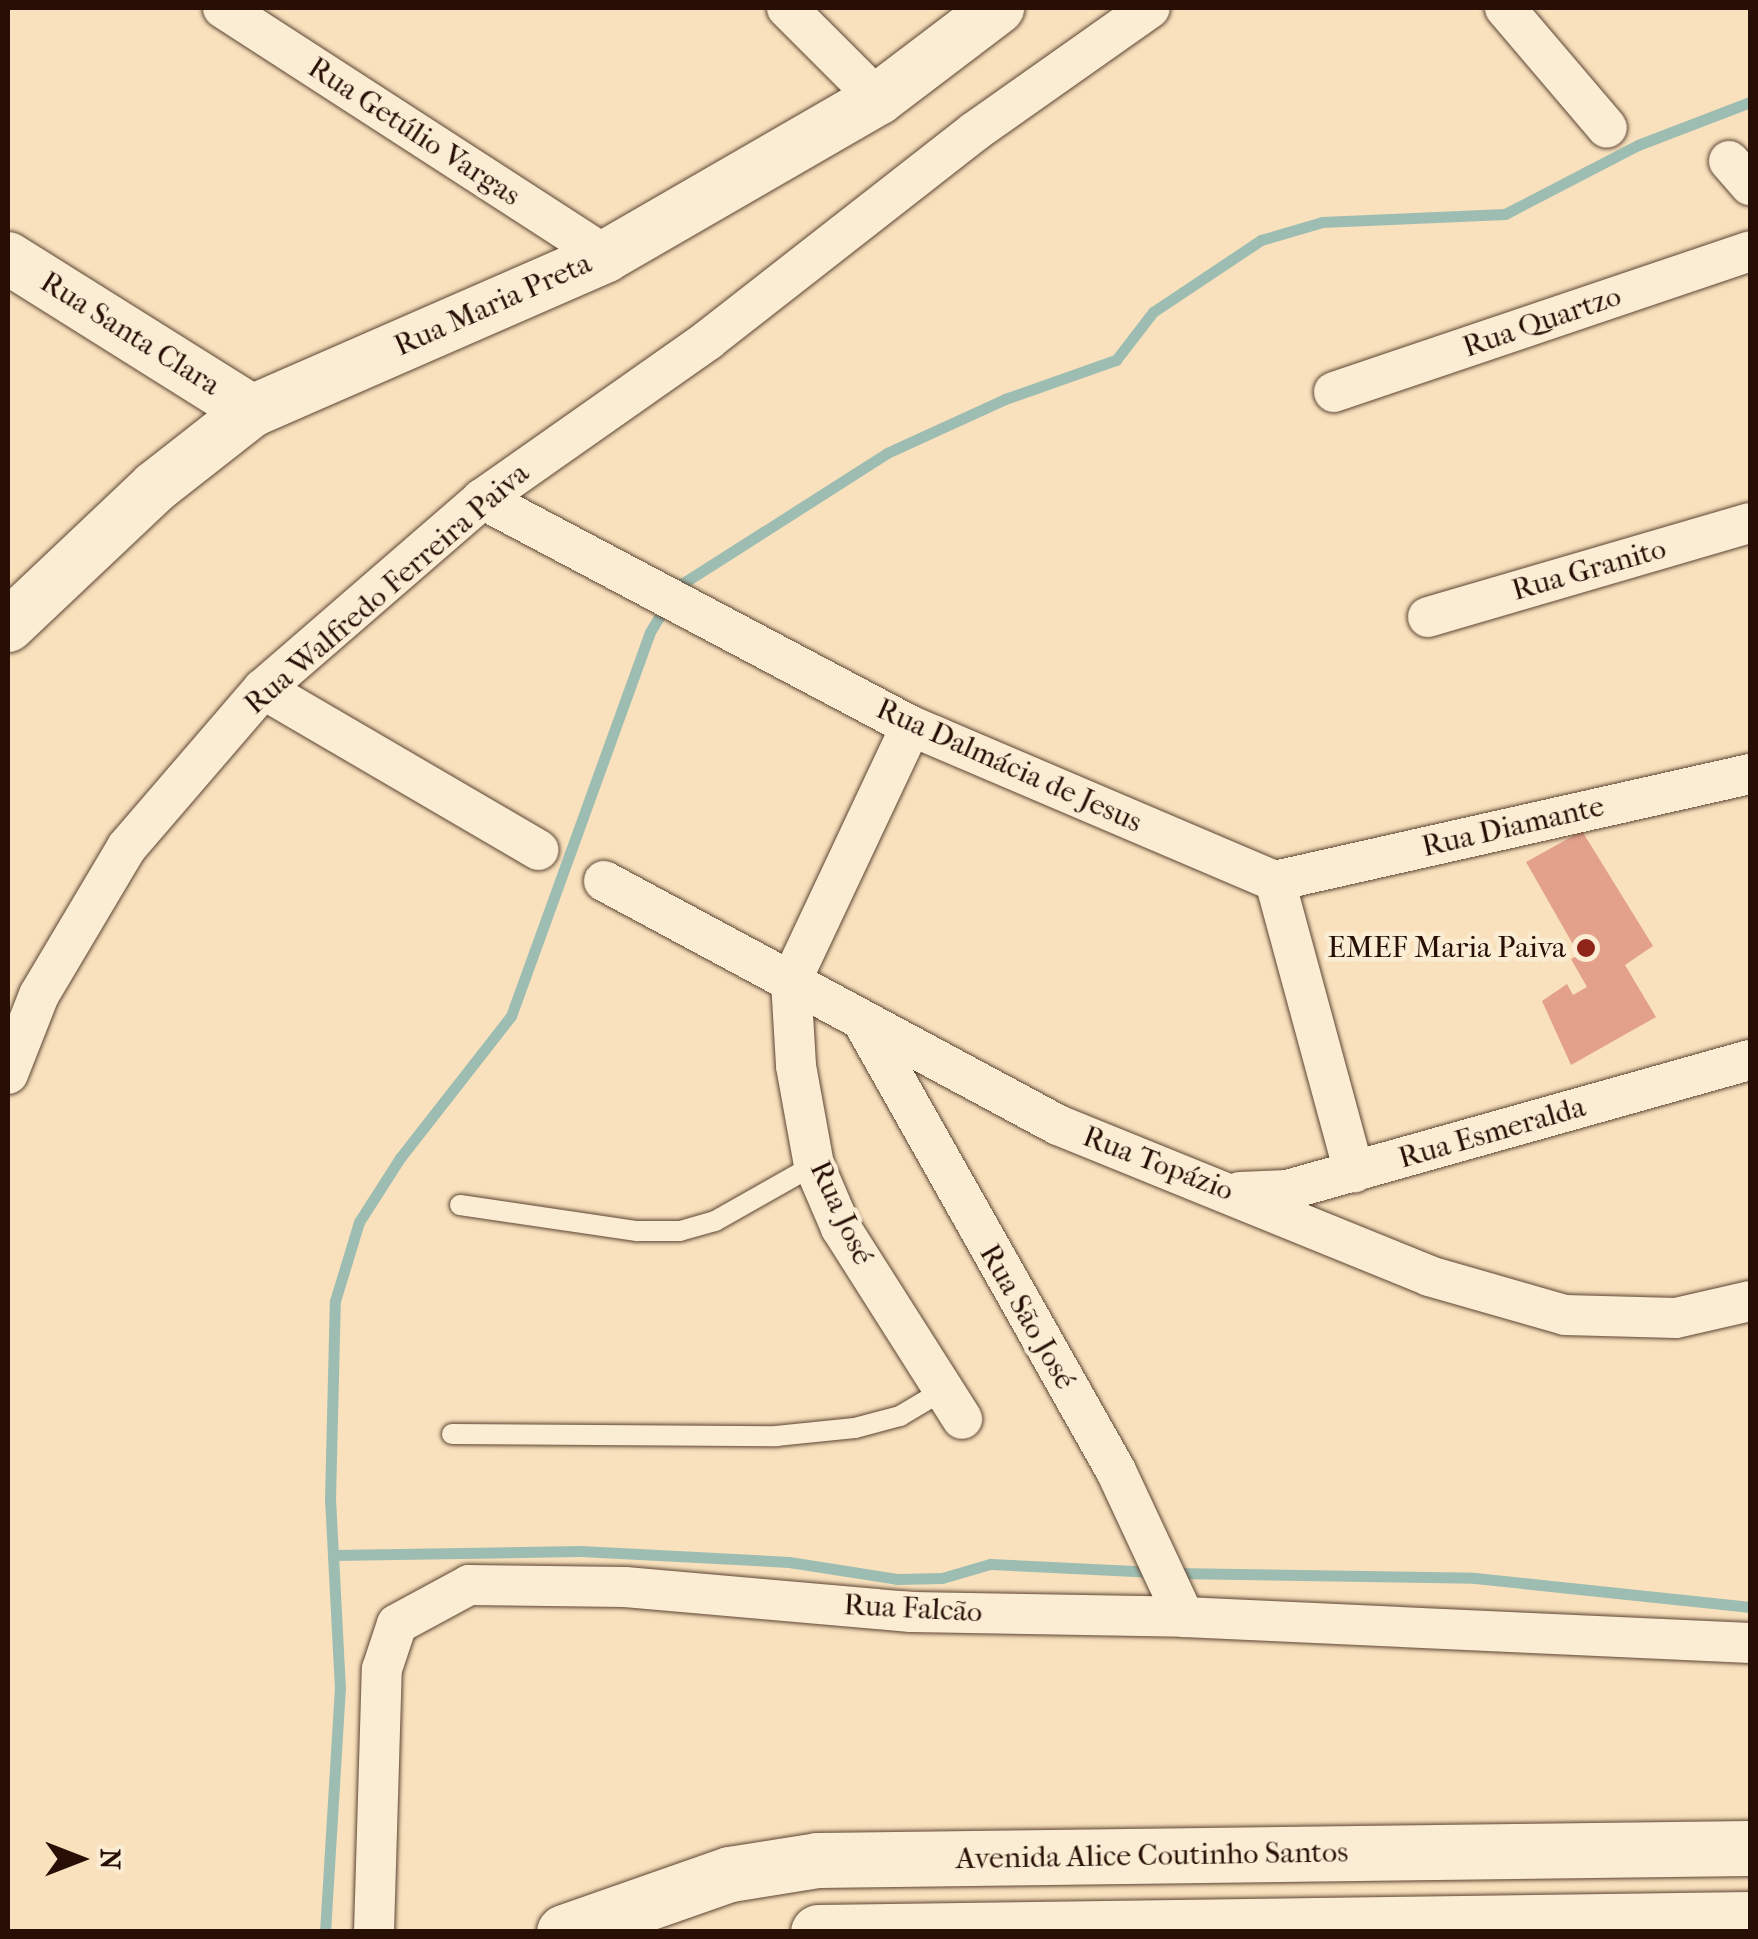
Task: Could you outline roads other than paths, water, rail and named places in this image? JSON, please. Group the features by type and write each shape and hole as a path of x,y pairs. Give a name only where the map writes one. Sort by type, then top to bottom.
{"main road":[{"name":"Avenida Alice Coutinho Santos","path":"564,1932 730,1874 817,1860 1750,1848"},
{"path":"818,1932 1492,1927 1750,1919"}],"street":[{"name":"Rua Getúlio Vargas","path":"223,8 606,256"},
{"path":"787,8 878,99"},
{"name":"Rua Maria Preta","path":"8,626 155,487 252,411 606,256 878,99 998,8"},
{"name":"Rua Walfredo Ferreira Paiva","path":"8,1074 39,995 126,846 263,689 482,498 708,340 974,132 1150,8"},
{"path":"1505,8 1607,128"},
{"name":"Rua Quartzo","path":"1334,392 1750,252"},
{"name":"Rua Santa Clara","path":"8,258 252,411"},
{"name":"Rua Dalmácia de Jesus","path":"482,498 681,608 911,726 1275,880"},
{"name":"Rua Granito","path":"1428,617 1750,523"},
{"path":"263,689 538,850"},
{"path":"791,981 911,726"},
{"name":"Rua Diamante","path":"1275,880 1750,774"},
{"name":"Rua Topázio","path":"604,880 1058,1125 1232,1192 1429,1276 1566,1315 1676,1318 1750,1301"},
{"path":"1275,880 1354,1172"},
{"name":"Rua José","path":"791,981 796,1066 814,1166 841,1228 952,1405"},
{"name":"Rua São José","path":"862,1022 1116,1472 1184,1617"},
{"name":"Rua Esmeralda","path":"1232,1192 1287,1190 1750,1060"},
{"name":"Rua Falcão","path":"374,1932 382,1669 397,1624 469,1585 626,1587 911,1612 1184,1617 1750,1643"}],"lane":[{"path":"460,1205 637,1231 680,1231 715,1220 814,1166"},
{"path":"452,1434 776,1436 855,1428 952,1405"}],"waterway":[{"path":"325,1932 340,1689 330,1499 335,1301 359,1222 400,1158 511,1016 650,632 677,587 887,453 1005,399 1116,360 1153,312 1261,240 1322,222 1505,214 1638,145 1750,102"},
{"path":"333,1555 581,1551 789,1562 897,1579 942,1578 990,1564 1155,1572"},
{"path":"1173,1573 1475,1578 1750,1607"}],"place":[{"name":"EMEF Maria Paiva","path":"1586,948"}]}
